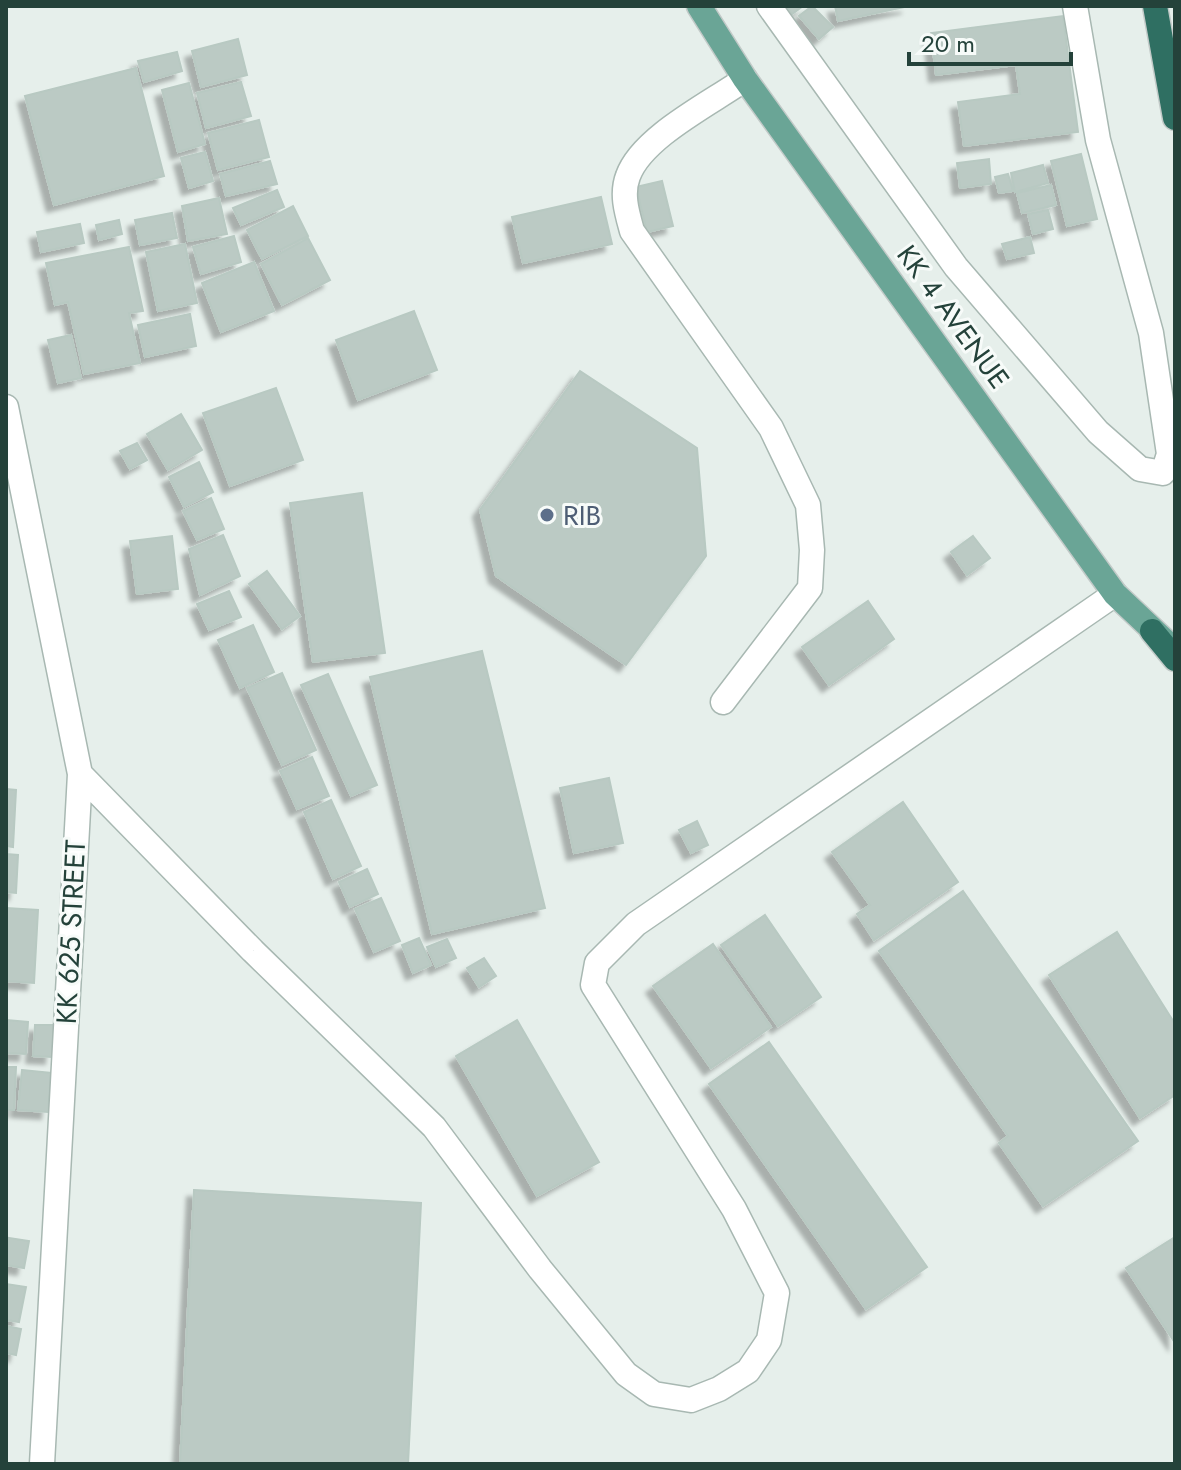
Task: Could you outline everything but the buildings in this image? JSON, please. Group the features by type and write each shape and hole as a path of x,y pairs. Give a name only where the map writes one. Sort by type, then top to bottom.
{"highway":[{"path":"1155,6 1175,118"},
{"path":"1152,631 1175,659"}],"main road":[{"name":"KK 4 AVENUE","path":"699,6 745,79 1115,594 1175,649"}],"street":[{"path":"769,6 956,267 1098,432 1140,469 1163,473 1169,454 1151,333 1098,140 1075,6"},
{"path":"723,702 810,588 812,550 808,505 771,428 632,231 625,205 626,178 641,152 745,79"},
{"name":"KK 625 STREET","path":"6,407 80,774 42,1464"},
{"path":"80,774 253,951 434,1127 540,1269 626,1374 654,1394 691,1400 719,1389 748,1371 769,1340 777,1293 734,1209 593,985 597,963 636,924 1115,594"}],"place":[{"name":"RIB","path":"547,515"}]}
